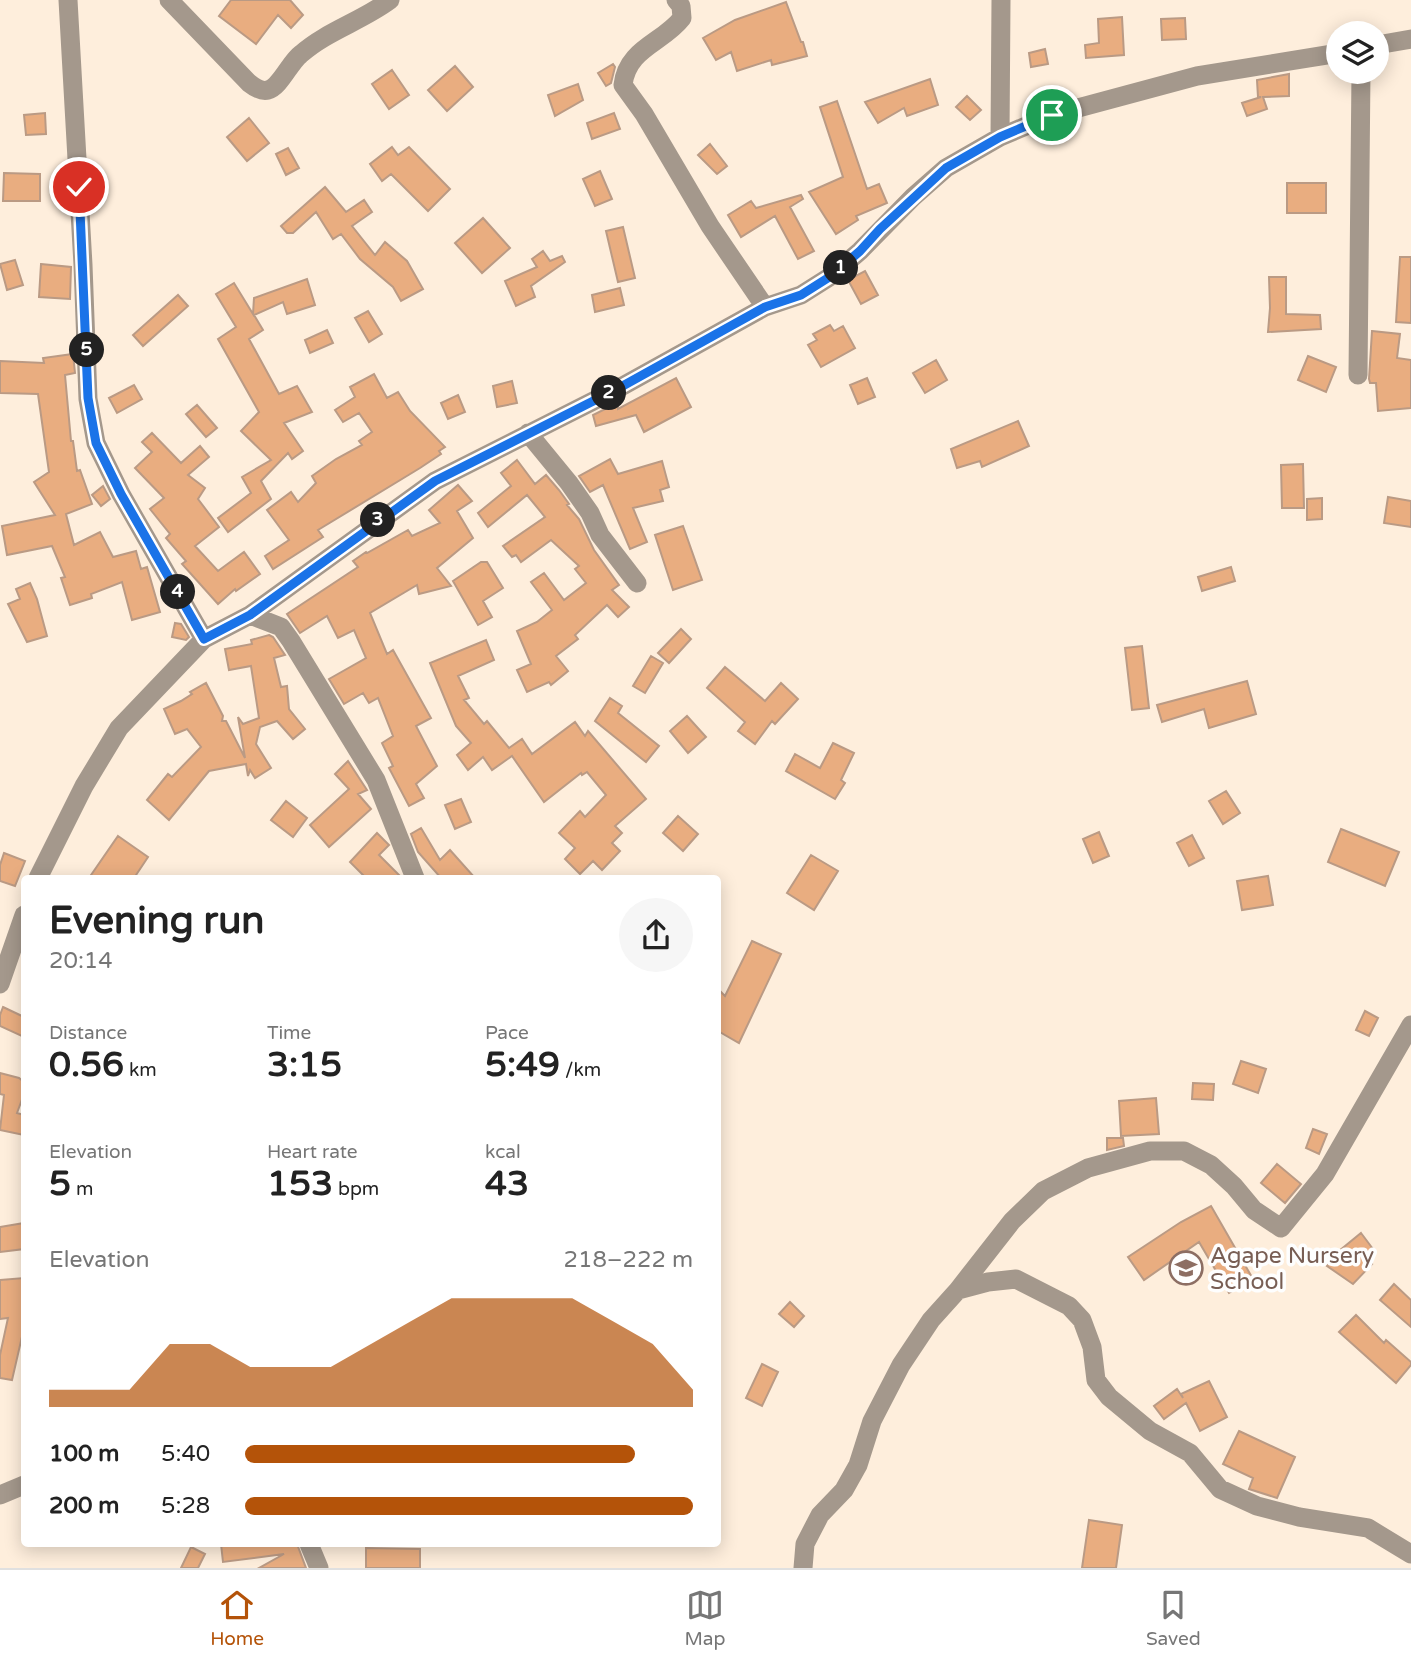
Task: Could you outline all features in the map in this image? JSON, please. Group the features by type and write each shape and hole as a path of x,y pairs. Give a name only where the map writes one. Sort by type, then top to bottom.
{"street":[{"path":"68,0 88,398 96,443 121,494 204,639"},
{"path":"170,0 248,83 260,90 269,90 278,84 288,66 314,43 390,0"},
{"path":"676,0 681,6 682,18 673,30 657,38 634,58 625,71 623,85 644,114 710,226 765,307"},
{"path":"1000,137 1001,0"},
{"path":"1389,43 1411,39"},
{"path":"40,875 84,786 118,728 204,639 250,615 435,481 619,388 765,307 801,295 831,276 860,251 904,205 946,168 1000,137 1052,115 1197,76 1326,55"},
{"path":"1358,375 1361,84"},
{"path":"528,433 569,483 590,513 605,543 637,583"},
{"path":"250,615 281,627 291,641 376,780 414,875"},
{"path":"1,979 21,923"},
{"path":"803,1568 805,1544 820,1515 844,1490 858,1465 872,1421 901,1365 931,1320 1012,1222 1043,1191 1088,1168 1150,1151 1184,1151 1211,1165 1254,1210 1281,1228 1325,1174 1411,1025"},
{"path":"958,1290 988,1282 1016,1279 1069,1306 1082,1320 1092,1347 1096,1380 1109,1398 1150,1431 1190,1453 1220,1489 1257,1506 1299,1517 1368,1528 1411,1554"},
{"path":"0,1495 21,1486"},
{"path":"310,1547 318,1568"}],"building":[{"path":"231,0 290,0 303,15 291,28 278,15 256,44 219,16"},
{"path":"786,2 807,56 772,65 771,60 737,71 731,52 716,60 703,38 735,20"},
{"path":"1122,17 1124,55 1086,58 1085,45 1099,43 1098,19"},
{"path":"1185,18 1186,39 1162,40 1161,19"},
{"path":"1045,49 1048,64 1031,67 1029,53"},
{"path":"613,64 615,67 611,83 606,86 598,73"},
{"path":"455,66 473,87 447,111 428,90"},
{"path":"392,70 409,95 389,109 372,84"},
{"path":"1289,74 1289,96 1263,97 1267,109 1247,116 1242,103 1261,97 1258,97 1257,80"},
{"path":"930,79 938,105 907,116 904,108 878,123 865,102"},
{"path":"578,84 583,100 555,116 548,95"},
{"path":"967,96 981,110 970,120 956,107"},
{"path":"837,101 867,189 879,184 887,203 856,216 858,220 836,234 809,192 843,177 820,107"},
{"path":"45,113 46,134 26,135 24,115"},
{"path":"614,113 620,129 592,139 587,123"},
{"path":"249,118 269,143 247,161 227,137"},
{"path":"710,144 727,166 717,174 698,155"},
{"path":"392,147 398,155 409,147 450,189 428,211 391,174 382,181 370,164"},
{"path":"288,148 299,168 286,175 276,154"},
{"path":"600,171 612,199 595,206 583,179"},
{"path":"4,173 40,174 40,201 3,201"},
{"path":"1287,183 1326,183 1326,213 1287,213"},
{"path":"325,187 346,212 364,200 372,212 352,226 375,255 385,242 407,261 423,289 401,301 393,287 360,259 341,234 333,239 316,212 293,233 287,233 281,226"},
{"path":"801,195 803,199 790,207 814,251 798,259 775,216 741,237 728,215 751,201 756,208"},
{"path":"483,218 510,248 482,273 455,243"},
{"path":"623,227 635,278 618,282 606,231"},
{"path":"543,251 550,261 562,256 565,262 531,286 535,297 516,306 505,281 537,267 532,259"},
{"path":"1400,257 1411,257 1411,323 1396,322"},
{"path":"15,260 23,285 7,290 0,264"},
{"path":"41,264 71,267 70,299 39,297"},
{"path":"865,271 878,295 861,304 848,280"},
{"path":"1269,277 1286,277 1286,314 1320,315 1321,329 1268,332"},
{"path":"307,279 315,305 287,314 283,302 254,315 263,330 249,339 279,394 297,386 312,412 284,423 303,451 292,459 288,453 261,481 271,499 228,532 218,518 251,493 242,477 271,460 241,431 259,412 218,339 236,327 216,294 234,283 253,314 254,298"},
{"path":"620,288 624,305 595,312 592,295"},
{"path":"178,295 188,306 143,346 133,335"},
{"path":"368,311 382,334 369,342 355,318"},
{"path":"830,325 834,331 843,326 855,348 821,367 808,345 817,340 813,334"},
{"path":"327,330 333,343 310,353 305,340"},
{"path":"1372,331 1400,334 1397,358 1411,360 1411,408 1378,411 1376,383 1370,383 1369,379"},
{"path":"73,354 75,373 65,375 71,441 77,471 80,470 92,504 66,514 74,545 100,532 113,557 136,551 141,569 147,567 160,612 132,620 122,582 91,594 92,598 70,605 61,578 65,577 52,546 7,555 2,526 55,515 34,482 49,472 38,394 0,393 0,361 44,363 43,358"},
{"path":"1308,356 1336,367 1326,392 1298,380"},
{"path":"936,360 947,380 925,393 913,373"},
{"path":"374,374 387,398 398,392 410,411 445,447 439,451 441,454 420,468 318,530 323,537 273,569 265,556 289,540 267,510 291,492 298,502 316,483 312,476 362,445 359,441 372,432 359,413 343,422 335,410 355,397 350,387"},
{"path":"676,378 691,407 644,432 636,415 596,426 593,415 617,403 618,409"},
{"path":"867,378 875,397 858,404 850,385"},
{"path":"512,381 517,403 497,407 493,386"},
{"path":"134,385 142,399 117,413 109,398"},
{"path":"458,395 465,412 448,419 441,403"},
{"path":"197,405 217,428 206,437 186,414"},
{"path":"1018,421 1029,446 982,467 980,461 957,468 951,449"},
{"path":"152,433 181,463 200,446 209,457 188,475 205,488 198,499 219,527 195,546 218,571 244,552 260,574 236,591 235,589 218,604 182,564 186,561 166,538 170,534 150,509 164,498 135,468 152,452 142,442"},
{"path":"610,459 618,474 662,461 669,487 660,490 663,501 633,508 647,542 630,549 603,485 590,492 579,476"},
{"path":"517,460 535,484 546,475 559,490 579,519 594,550 619,585 612,590 629,607 618,617 607,605 575,635 578,639 556,656 568,671 551,685 549,682 527,692 517,670 531,664 517,631 537,622 552,610 531,582 544,573 564,600 586,583 575,569 579,566 551,540 521,562 516,555 512,557 503,546 545,517 527,495 488,527 478,513 511,486 501,473"},
{"path":"1303,464 1304,508 1282,508 1281,465"},
{"path":"458,485 472,501 457,511 473,538 437,568 451,586 419,594 417,585 370,613 387,654 393,650 431,718 416,726 437,766 416,784 424,798 409,806 389,768 393,766 382,743 393,736 378,698 369,703 363,693 344,704 329,679 366,658 354,630 338,638 327,616 300,633 287,614 358,567 353,561 366,552 408,530 412,536 440,523 429,510"},
{"path":"103,486 110,499 101,506 92,495"},
{"path":"1388,497 1411,501 1411,527 1384,523"},
{"path":"1322,498 1322,519 1307,520 1307,499"},
{"path":"683,526 702,580 673,590 655,535"},
{"path":"481,562 487,562 503,588 483,601 492,617 478,625 453,581"},
{"path":"1231,567 1235,581 1202,591 1198,577"},
{"path":"30,583 47,636 27,642 8,604 20,599 16,589"},
{"path":"175,623 181,624 189,637 186,640 172,637"},
{"path":"681,629 691,639 669,663 658,653"},
{"path":"269,635 285,655 274,658 281,687 287,686 289,709 305,729 293,739 277,721 260,727 256,744 271,768 255,778 250,770 248,776 246,764 209,771 169,820 147,800 168,774 172,777 201,747 187,729 175,734 164,709 181,701 206,683 223,716 222,721 226,721 245,758 238,717 243,724 259,718 251,666 229,670 225,649 252,644 251,640"},
{"path":"486,640 494,660 458,676 469,698 464,700 484,724 487,721 509,748 522,739 532,754 575,722 585,736 588,731 646,799 615,826 622,833 612,843 620,851 602,870 593,861 580,874 565,859 575,848 559,833 580,811 585,817 606,795 587,772 582,775 581,773 544,802 512,756 492,770 483,757 468,770 457,755 471,743 456,726 430,663"},
{"path":"1142,646 1149,708 1132,710 1125,648"},
{"path":"651,656 663,663 645,693 633,686"},
{"path":"725,667 765,701 781,683 798,699 775,724 772,721 755,744 738,731 745,722 707,688"},
{"path":"1247,681 1256,714 1209,728 1204,709 1162,722 1157,705"},
{"path":"610,698 622,706 618,713 659,746 646,762 595,721"},
{"path":"687,716 706,737 688,753 670,731"},
{"path":"833,743 854,753 841,780 845,783 835,799 786,771 795,754 820,768"},
{"path":"348,761 367,790 358,794 371,809 329,847 310,825 349,789 335,774"},
{"path":"1226,791 1240,813 1223,824 1209,801"},
{"path":"461,799 471,822 455,829 445,805"},
{"path":"286,801 307,818 293,837 271,820"},
{"path":"678,816 698,834 683,851 663,833"},
{"path":"421,828 440,860 450,850 472,875 438,875 418,852 411,834"},
{"path":"1341,829 1399,852 1385,886 1328,862"},
{"path":"1099,832 1109,856 1093,863 1083,839"},
{"path":"377,833 389,845 379,855 399,875 363,875 350,862"},
{"path":"1192,835 1204,858 1189,866 1177,843"},
{"path":"118,836 148,857 136,875 91,875"},
{"path":"4,853 25,861 15,886 0,881 0,865"},
{"path":"811,855 838,871 814,910 787,893"},
{"path":"1268,876 1273,905 1242,910 1237,881"},
{"path":"752,941 781,954 739,1043 721,1033 721,992 725,996"},
{"path":"3,1007 21,1016 21,1036 0,1026"},
{"path":"1365,1011 1378,1018 1369,1036 1356,1030"},
{"path":"1241,1061 1266,1069 1258,1093 1233,1084"},
{"path":"0,1073 21,1080 21,1102 17,1113 21,1114 21,1134 0,1130 4,1095 0,1094"},
{"path":"1193,1083 1214,1084 1213,1100 1192,1099"},
{"path":"1156,1098 1159,1134 1121,1136 1119,1101"},
{"path":"1313,1129 1327,1134 1319,1154 1306,1148"},
{"path":"1107,1138 1123,1138 1124,1146 1107,1150"},
{"path":"1277,1164 1301,1184 1285,1203 1261,1183"},
{"path":"1211,1206 1253,1279 1229,1293 1199,1242 1144,1280 1128,1257"},
{"path":"21,1224 21,1249 0,1252 0,1227"},
{"path":"1361,1233 1373,1249 1364,1257 1372,1264 1353,1284 1327,1266 1339,1251"},
{"path":"21,1278 21,1341 12,1380 0,1378 0,1355 8,1318 0,1319 0,1280"},
{"path":"1394,1284 1411,1300 1411,1327 1380,1300"},
{"path":"790,1302 804,1316 794,1327 779,1314"},
{"path":"1356,1315 1384,1343 1386,1340 1411,1362 1396,1383 1339,1332"},
{"path":"762,1364 778,1372 762,1406 746,1398"},
{"path":"1209,1381 1227,1417 1200,1431 1186,1403 1164,1419 1154,1406 1177,1389 1183,1398 1181,1394"},
{"path":"1239,1431 1295,1457 1277,1498 1249,1489 1253,1478 1223,1464"},
{"path":"1089,1520 1122,1525 1116,1568 1082,1568"},
{"path":"191,1547 205,1554 198,1568 181,1568"},
{"path":"221,1547 298,1547 306,1568 259,1568 284,1554 223,1562"},
{"path":"366,1548 420,1549 420,1568 366,1568"}],"place":[{"name":"Agape Nursery School","path":"1186,1268"}],"route":[{"path":"79,187 88,398 96,443 121,494 204,639 250,615 435,481 619,388 765,307 801,295 831,276 860,251 946,168 1000,137 1052,115"}]}
